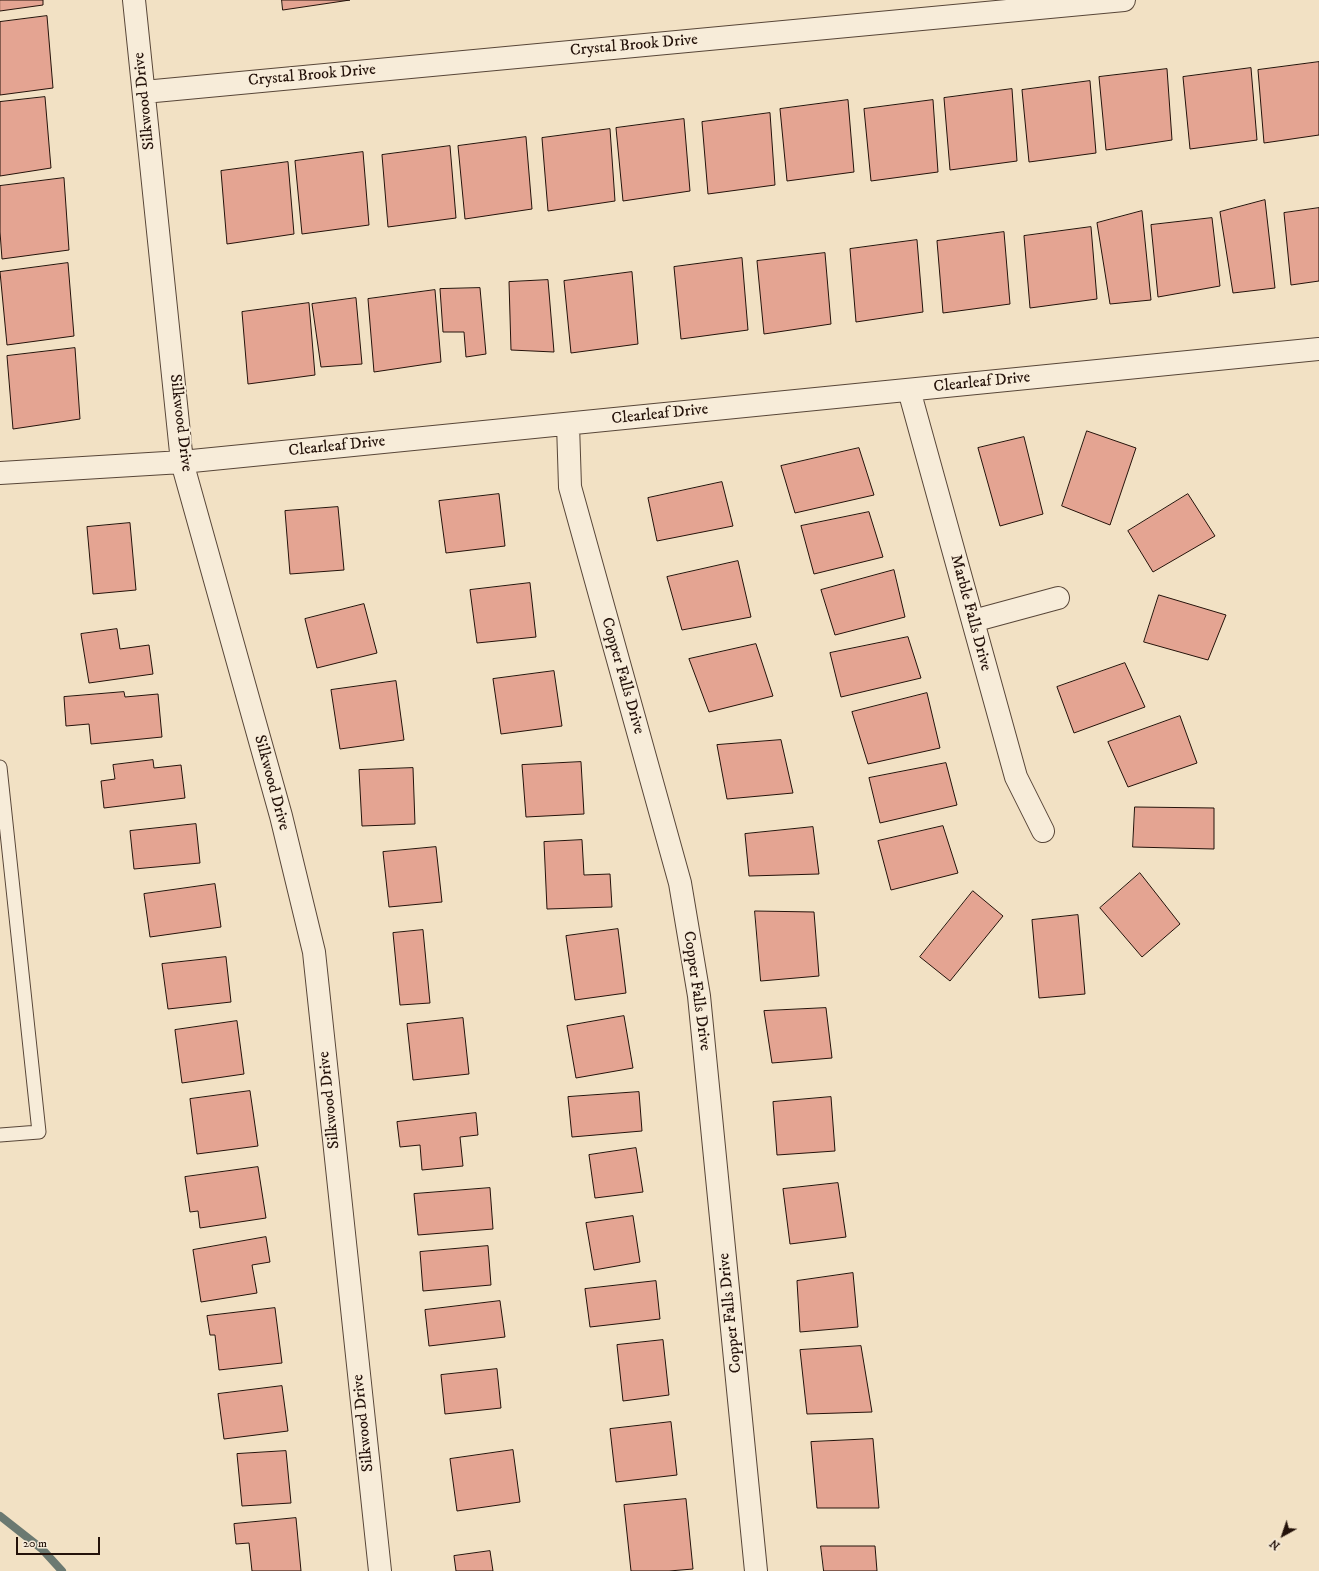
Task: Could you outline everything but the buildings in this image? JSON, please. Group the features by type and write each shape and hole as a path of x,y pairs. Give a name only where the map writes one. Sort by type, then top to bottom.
{"street":[{"name":"Silkwood Drive","path":"134,0 182,462 280,816 314,952 380,1571"},
{"name":"Crystal Brook Drive","path":"144,92 1124,0"},
{"name":"Clearleaf Drive","path":"0,473 182,462 1319,349"},
{"name":"Marble Falls Drive","path":"909,390 1016,777 1043,831"},
{"name":"Copper Falls Drive","path":"568,424 570,487 680,883 699,996 756,1571"},
{"path":"973,621 1058,598"}],"lane":[{"path":"0,767 39,1132 0,1135"}],"waterway":[{"path":"0,1516 42,1549 62,1571"}]}
